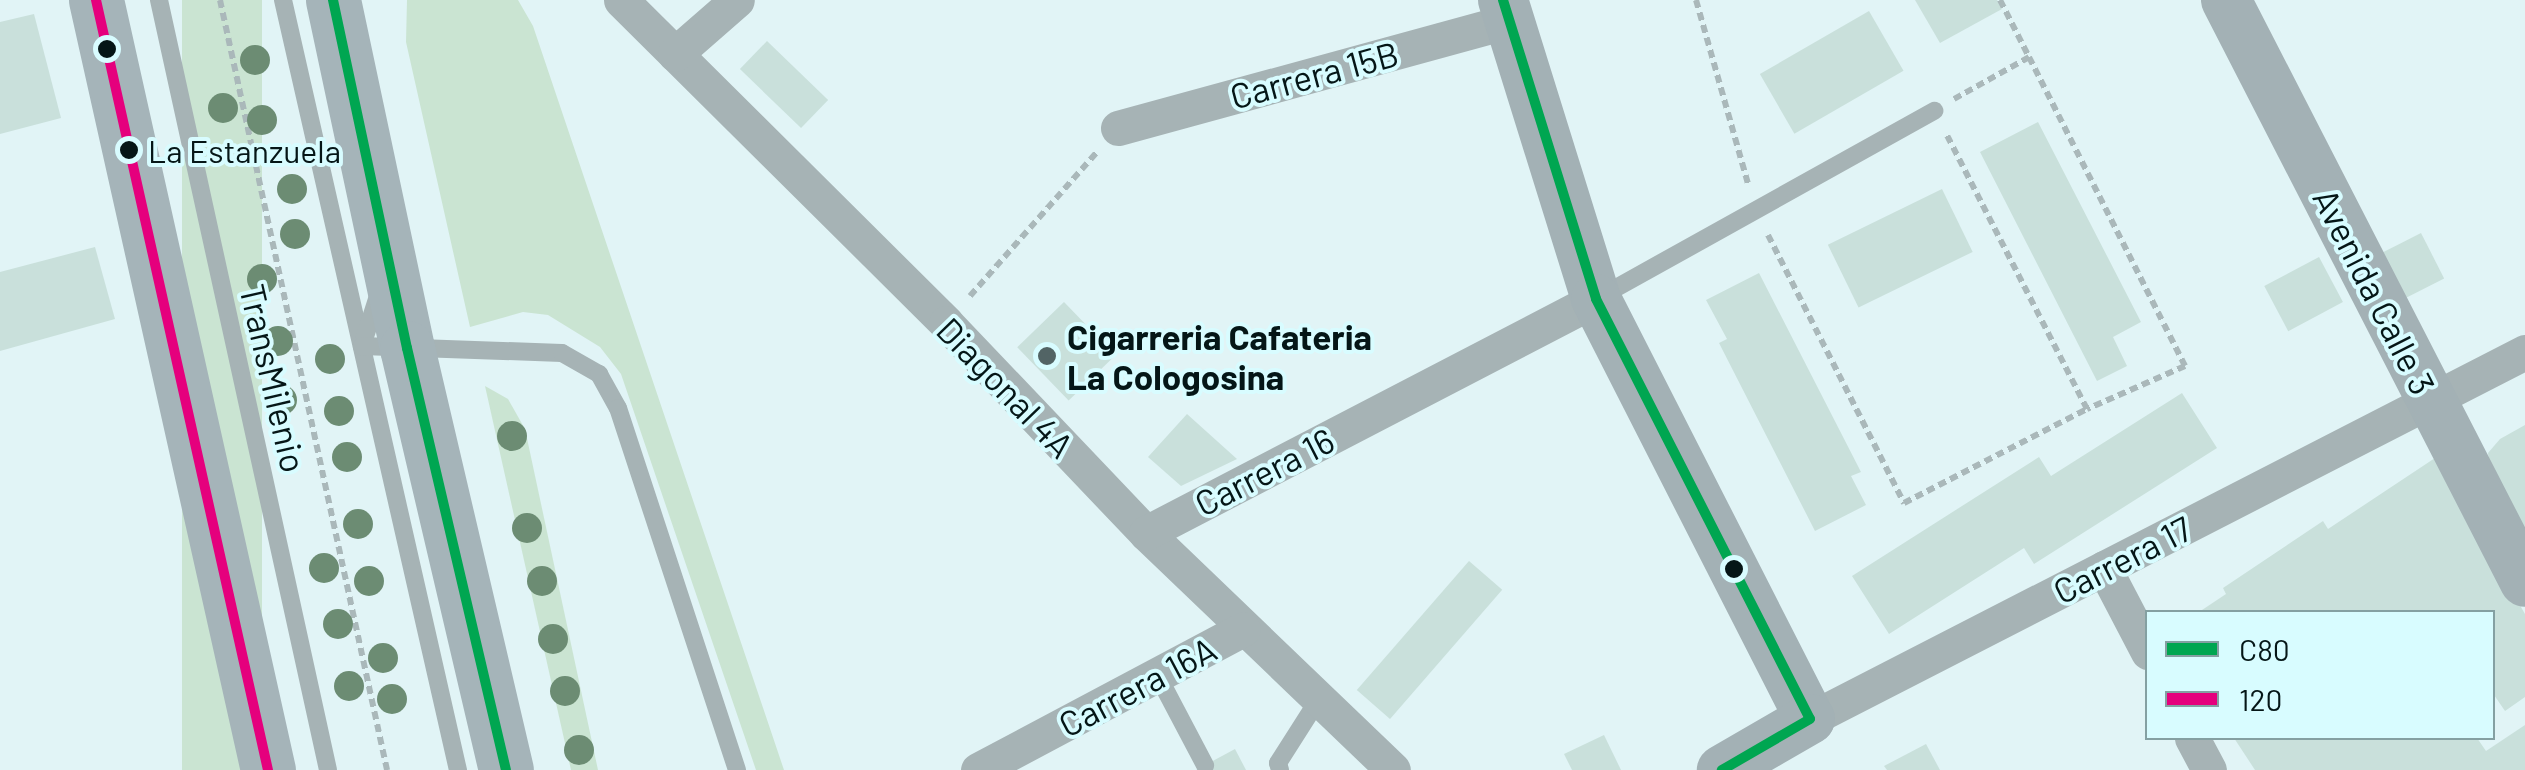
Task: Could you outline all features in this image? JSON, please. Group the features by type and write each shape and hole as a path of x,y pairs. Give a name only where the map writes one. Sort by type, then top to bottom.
{"main road":[{"path":"96,0 268,770"},
{"path":"333,0 388,264 384,347 506,770"}],"street":[{"name":"Diagonal 4A","path":"621,0 946,324 1146,533 1393,770"},
{"path":"675,54 737,0"},
{"name":"Avenida Calle 3","path":"2226,0 2525,582"},
{"path":"1506,10 1596,299 1810,718"},
{"name":"Carrera 15B","path":"1118,128 1506,10"},
{"name":"Carrera 16","path":"1146,533 1596,299"},
{"name":"Carrera 17","path":"1722,770 1810,718 2525,352"},
{"path":"2104,568 2145,646"},
{"name":"Carrera 16A","path":"978,770 1243,629"},
{"path":"2193,740 2210,770"}],"lane":[{"name":"TransMilenio","path":"159,0 328,770"},
{"path":"283,0 384,347 458,770"},
{"path":"1596,299 1934,110"},
{"path":"384,347 562,354 590,366 606,384 618,408 737,770"},
{"path":"1158,676 1205,765"},
{"path":"1280,770 1278,763 1320,697"}],"path":[{"path":"220,0 388,770"},
{"path":"1696,0 1756,210 1904,503 2087,409 2184,366 2000,0"},
{"path":"2029,57 1934,110 2087,409"},
{"path":"946,324 1118,128"}],"green space":[{"path":"182,0 262,0 262,770 182,770"},
{"path":"407,0 518,0 533,26 784,770 756,770 621,374 600,347 548,315 523,312 470,327 406,42"},
{"path":"485,386 508,399 525,429 598,770 571,770"}],"building":[{"path":"1915,0 1997,0 2002,9 1940,43"},
{"path":"1869,11 1904,71 1794,134 1760,74"},
{"path":"34,14 61,118 0,134 0,22"},
{"path":"767,41 828,100 801,128 740,69"},
{"path":"2038,122 2141,322 2113,337 2127,366 2097,381 1980,152"},
{"path":"1942,189 1973,252 1859,308 1828,245"},
{"path":"2421,233 2444,278 2402,300 2379,254"},
{"path":"95,247 115,319 0,351 0,272"},
{"path":"2319,257 2343,302 2288,331 2264,286"},
{"path":"1759,273 1861,472 1851,476 1866,505 1815,531 1719,343 1727,339 1706,300"},
{"path":"1064,302 1115,355 1069,400 1017,347"},
{"path":"2182,393 2217,448 2034,564 2024,548 1889,634 1852,576 2039,457 2051,476"},
{"path":"1187,414 1237,459 1181,486 1148,457"},
{"path":"2525,425 2525,533 2490,468 2488,453 2500,439"},
{"path":"2435,458 2525,614 2525,697 2505,711 2495,696 2495,610 2202,610 2226,594 2223,588 2323,521 2328,529"},
{"path":"1469,561 1502,590 1390,719 1357,690"},
{"path":"2525,725 2525,770 2255,770 2235,740 2478,740 2486,751"},
{"path":"1604,735 1621,770 1572,770 1564,754"},
{"path":"1926,744 1940,770 1887,770 1884,766"},
{"path":"1235,749 1246,770 1196,770"}],"transit line":[{"name":"120","path":"96,0 268,770"},
{"name":"C80","path":"333,0 407,348 506,770"},
{"name":"C80","path":"1503,0 1596,299 1810,719 1722,770"}],"place":[{"name":"La Estanzuela","path":"129,150"},
{"name":"Cigarreria Cafateria La Cologosina","path":"1047,356"}]}
